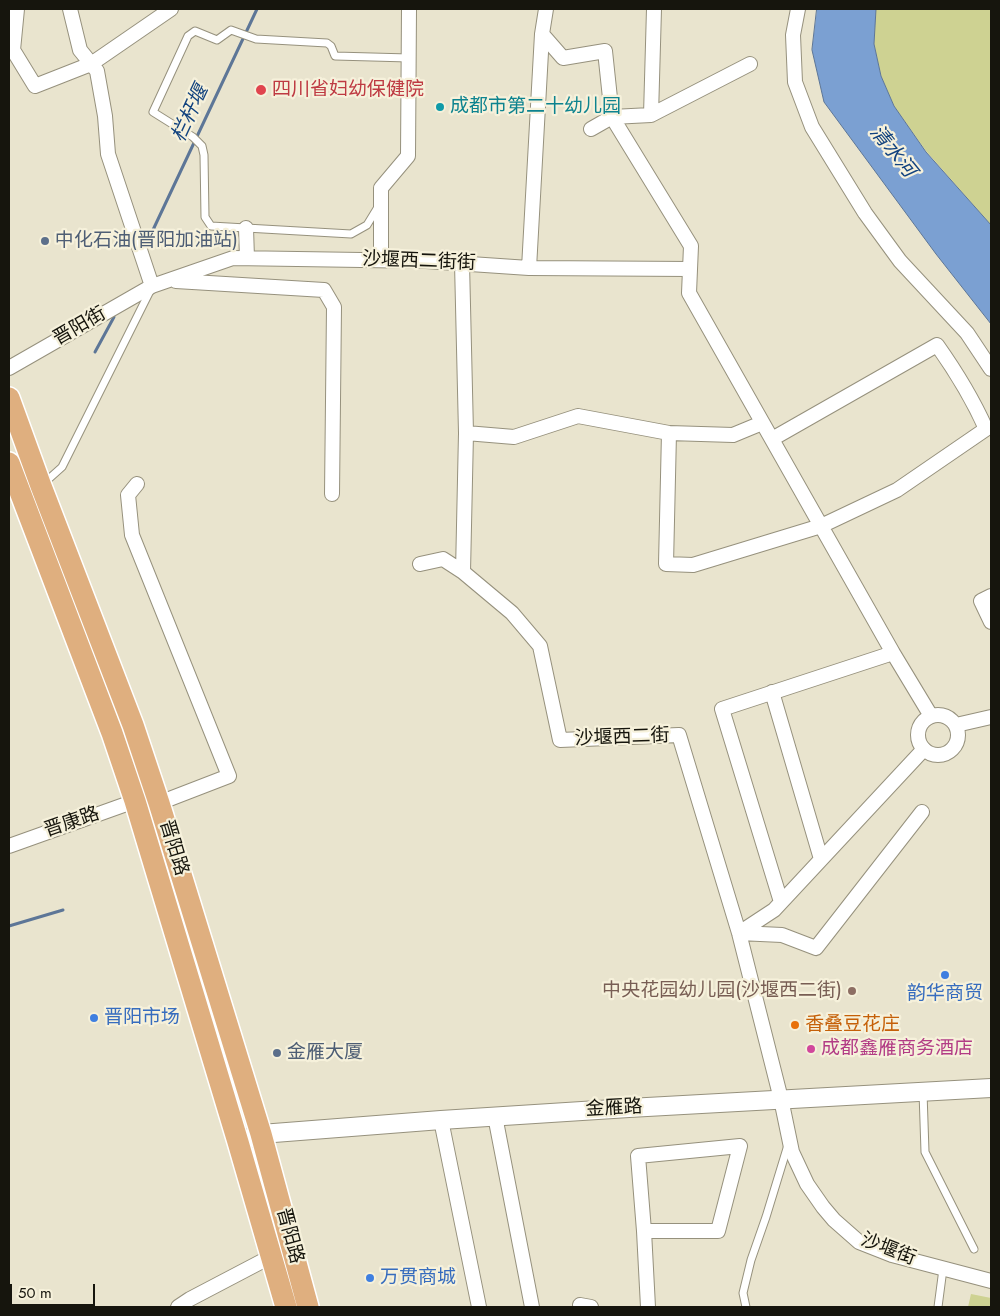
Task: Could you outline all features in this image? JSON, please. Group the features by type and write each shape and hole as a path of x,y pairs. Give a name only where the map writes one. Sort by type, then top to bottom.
{"main road":[{"name":"晋阳路","path":"9,398 133,725 159,803 261,1134 308,1307"},
{"name":"晋阳路","path":"9,463 112,733 238,1142 286,1307"}],"street":[{"path":"16,9 13,50 35,86 91,64 171,9"},
{"path":"70,9 80,50 97,71 105,116 108,154 152,286"},
{"path":"381,260 381,188 408,156 409,9"},
{"path":"529,268 542,34 546,9"},
{"path":"651,115 654,9"},
{"path":"798,9 793,35 795,82 812,126 865,213 900,261 967,333 991,369"},
{"path":"542,34 563,58 605,51 612,117 690,246 689,292 893,653 931,716"},
{"path":"591,129 612,117 651,115 750,64"},
{"path":"246,228 247,258"},
{"name":"沙堰西二街街","path":"152,286 233,258 426,261 529,268 690,269"},
{"path":"462,263 466,433 463,572"},
{"path":"168,281 324,290 334,307 332,494"},
{"name":"晋阳街","path":"9,368 152,286"},
{"path":"669,432 666,564 692,566 821,526 897,490 986,429 944,355 936,345 772,439"},
{"path":"466,433 514,437 578,416 669,432 733,435 762,423"},
{"path":"137,484 128,495 132,535 229,776 159,803"},
{"name":"沙堰西二街","path":"420,564 443,560 463,572 512,613 540,646 560,740 679,735 739,933 781,1099"},
{"path":"991,596 981,601 991,622"},
{"path":"781,902 722,708 893,653"},
{"path":"772,692 821,859"},
{"path":"931,716 948,717 956,725 957,742 945,754 934,754 924,749 918,739 919,728 922,722 931,716"},
{"path":"956,725 991,717"},
{"path":"739,933 774,910 924,749"},
{"name":"晋康路","path":"9,846 134,801"},
{"path":"739,933 782,935 816,948 922,812"},
{"name":"金雁路","path":"238,1142 261,1134 495,1116 991,1088"},
{"name":"沙堰街","path":"781,1099 792,1152 806,1184 822,1207 859,1242 892,1256 991,1281"},
{"path":"495,1116 532,1307"},
{"path":"441,1120 479,1307"},
{"path":"644,1231 718,1231 740,1146 638,1156 648,1307"},
{"path":"178,1307 190,1298 272,1256"}],"lane":[{"path":"381,203 367,225 351,234 211,226 205,217 204,155 202,146 193,136 153,112 188,36 195,31 217,40 231,30 256,39 326,43 331,46 335,56 409,58"},
{"path":"41,486 62,466 152,286"},
{"path":"923,1091 925,1152 974,1250"},
{"path":"746,1307 743,1293 751,1260 790,1140"},
{"path":"938,1307 943,1269"}],"green space":[{"path":"876,9 991,9 991,225 926,151 894,106 881,76 874,44"},
{"path":"971,1294 991,1298 991,1307 968,1307"}],"water":[{"name":"清水河","path":"817,9 876,9 874,44 881,76 894,106 926,152 991,225 991,324 936,254 824,102 812,50"}],"waterway":[{"name":"栏杆堰","path":"152,232 257,9"},
{"name":"栏杆堰","path":"95,352 114,317"},
{"path":"9,926 63,910"}],"place":[{"name":"四川省妇幼保健院","path":"261,90"},
{"name":"成都市第二十幼儿园","path":"440,107"},
{"name":"中化石油(晋阳加油站)","path":"45,241"},
{"name":"韵华商贸","path":"945,975"},
{"name":"中央花园幼儿园(沙堰西二街)","path":"852,991"},
{"name":"晋阳市场","path":"94,1018"},
{"name":"香叠豆花庄","path":"795,1025"},
{"name":"成都鑫雁商务酒店","path":"811,1049"},
{"name":"金雁大厦","path":"277,1053"},
{"name":"万贯商城","path":"370,1278"}]}
